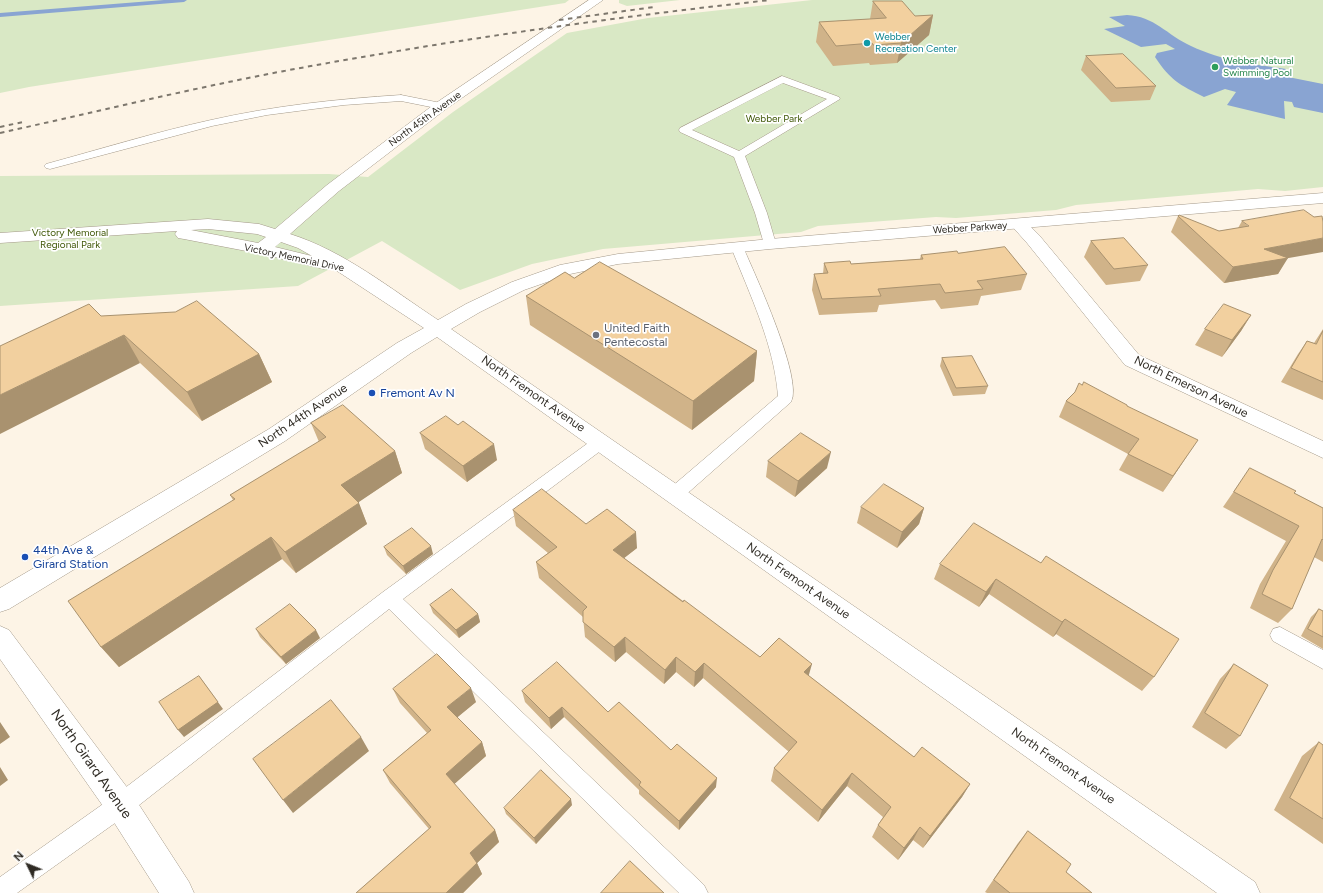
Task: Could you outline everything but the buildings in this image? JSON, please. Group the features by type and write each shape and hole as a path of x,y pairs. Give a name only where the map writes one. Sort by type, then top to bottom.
{"street":[{"name":"North 45th Avenue","path":"262,249 333,188 441,106 597,0"},
{"name":"Webber Parkway","path":"618,259 770,244 1323,198"},
{"name":"Victory Memorial Drive","path":"0,238 208,224 258,230 279,235 304,244 350,270"},
{"name":"North Emerson Avenue","path":"1018,224 1033,239 1132,360 1323,450"},
{"name":"Victory Memorial Drive","path":"137,228 186,235 262,249 350,270"},
{"name":"North 44th Avenue","path":"0,601 277,435 404,348 473,308 518,286 566,269 618,259"},
{"name":"North Fremont Avenue","path":"350,270 601,442 1244,893"},
{"name":"North Girard Avenue","path":"0,638 121,805 178,893"}],"lane":[{"path":"739,155 835,99 782,79 684,130 739,155 761,213 770,244"},
{"path":"50,166 211,123 267,112 344,102 401,98 441,106"},
{"path":"675,494 786,398 784,374 769,324 737,247"},
{"path":"0,891 121,805 390,598 601,442"},
{"path":"390,598 696,893"},
{"path":"1280,636 1323,660"}],"green space":[{"path":"0,0 569,0 565,3 29,87 0,93"},
{"path":"619,0 680,0 627,6 619,3"},
{"name":"Webber Park","path":"812,0 1323,0 1323,187 1285,191 1258,189 1076,205 1056,210 956,218 936,217 818,226 801,232 603,249 532,264 460,290 382,241 298,286 0,306 0,176 329,174 368,177 453,112 567,33 648,18"}],"water":[{"name":"Webber Natural Swimming Pool","path":"1127,15 1137,16 1153,22 1182,42 1203,51 1226,59 1286,69 1288,77 1323,84 1323,113 1294,107 1292,102 1284,101 1285,119 1227,105 1236,92 1225,89 1204,97 1188,89 1171,77 1155,57 1157,53 1175,49 1166,44 1141,47 1104,29 1125,26 1109,17"}],"waterway":[{"path":"0,15 184,0"}],"railway":[{"path":"0,133 213,85 344,60 526,31 648,14 770,0"},
{"path":"559,20 654,7"},
{"path":"0,127 23,122"}],"place":[{"name":"Webber Recreation Center","path":"867,43"},
{"name":"Webber Natural Swimming Pool","path":"1215,67"},
{"name":"United Faith Pentecostal","path":"596,335"},
{"name":"Fremont Av N","path":"372,393"},
{"name":"44th Ave & Girard Station","path":"25,557"}],"park label":[{"name":"Victory Memorial Regional Park","path":"70,238"}]}
